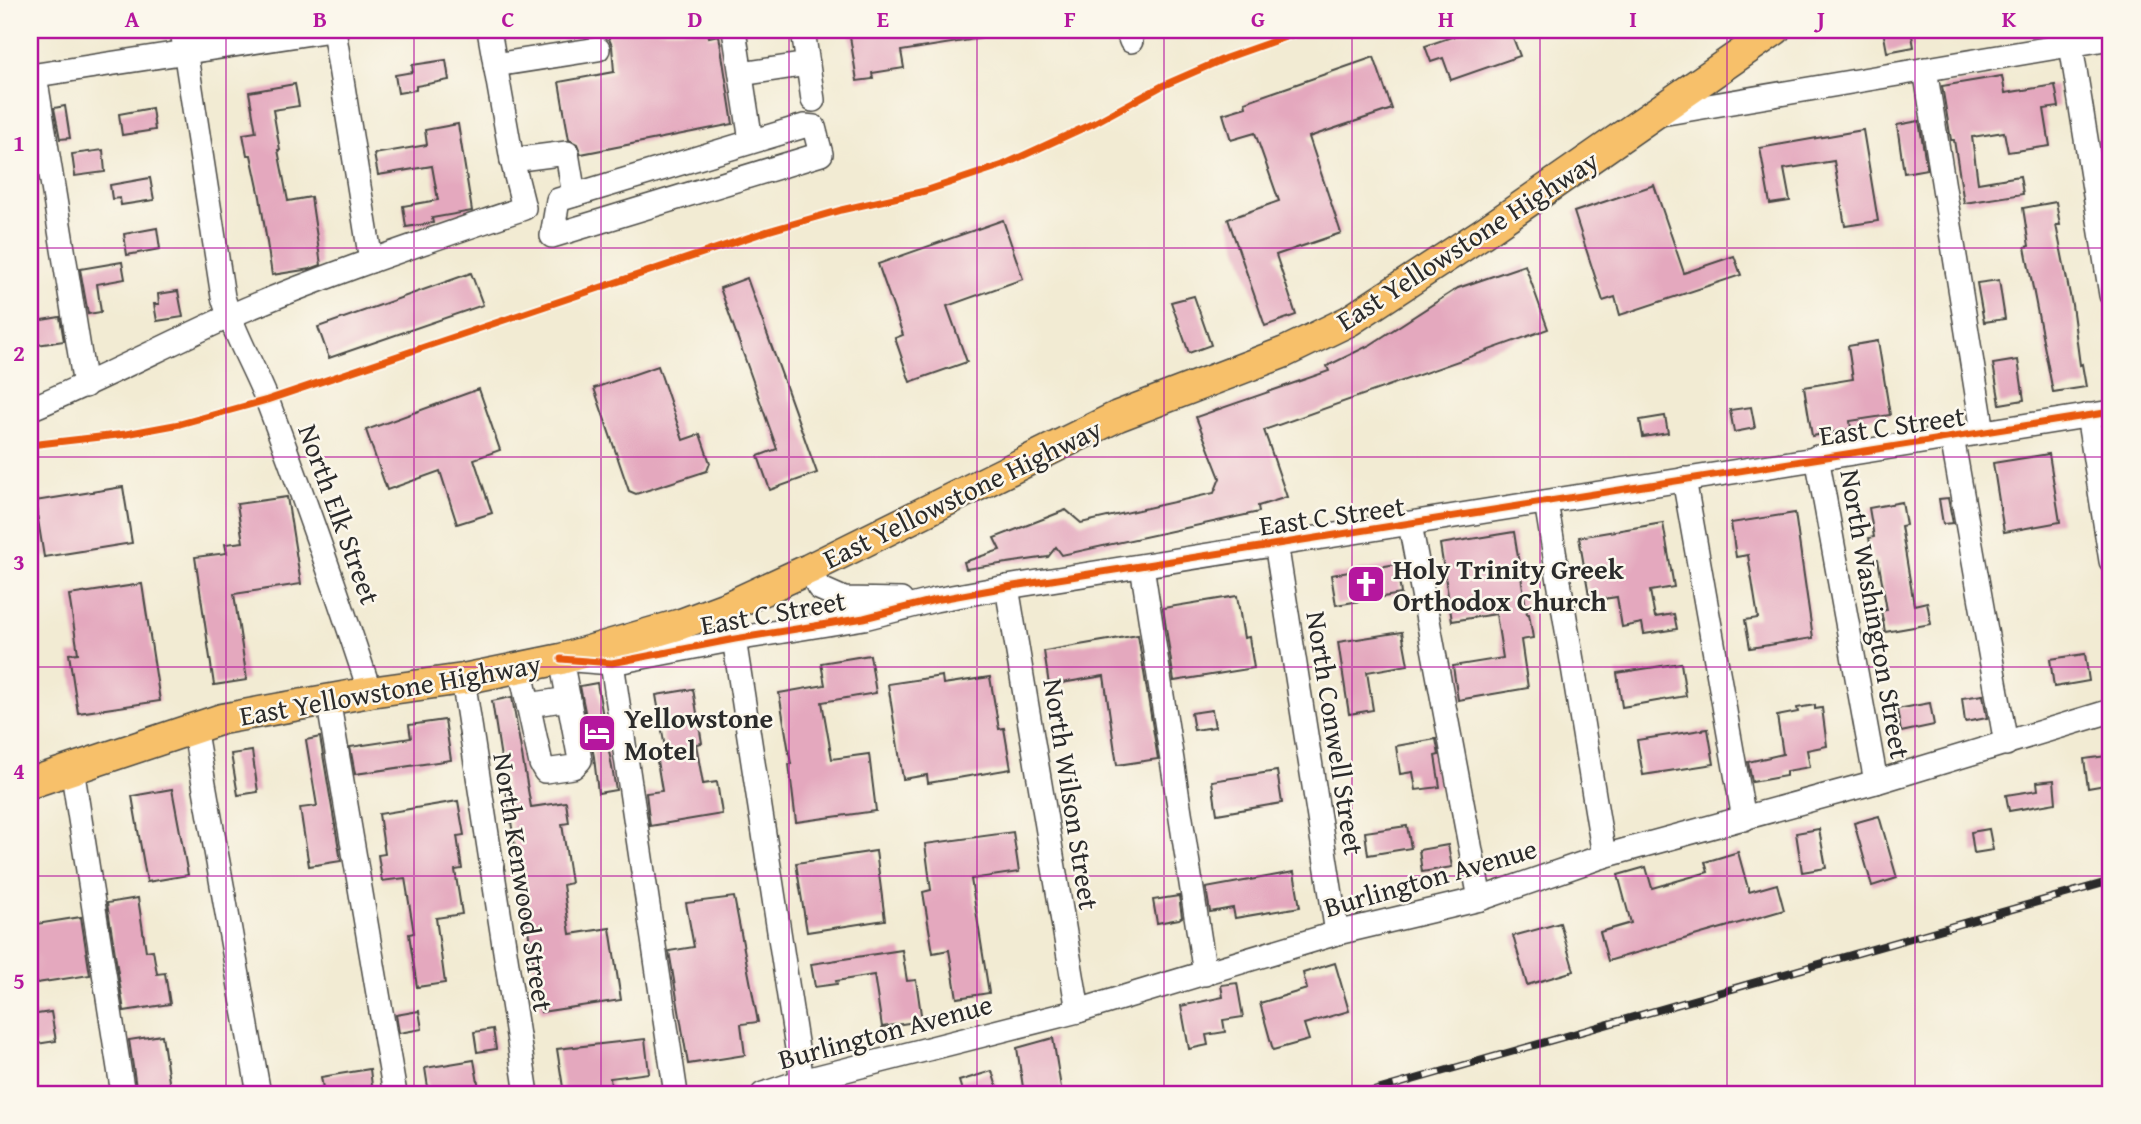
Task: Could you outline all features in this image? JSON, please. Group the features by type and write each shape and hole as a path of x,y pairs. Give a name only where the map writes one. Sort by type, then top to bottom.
{"main road":[{"name":"East Yellowstone Highway","path":"30,783 194,727 251,712 463,679 561,659 681,624 729,606 1118,416 1285,352 1349,321 1483,233 1775,30"}],"street":[{"name":"North Elk Street","path":"182,30 223,297 229,317 267,400 318,536 370,692"},
{"path":"85,386 32,76 332,30 371,261"},
{"path":"30,410 229,317 371,261 524,208 512,159 489,30"},
{"path":"734,30 751,141"},
{"path":"803,30 813,100"},
{"path":"1653,116 2111,38"},
{"path":"2071,45 2111,295"},
{"path":"495,65 598,49"},
{"path":"741,74 808,64"},
{"path":"1925,69 1983,432"},
{"path":"804,126 814,127 821,154 552,236 558,200 751,141 804,126"},
{"path":"512,159 567,153 574,195"},
{"name":"East C Street","path":"561,659 612,663 864,618 935,600 1007,587 2111,412"},
{"path":"2088,415 2111,561"},
{"path":"1952,437 2006,744"},
{"name":"North Washington Street","path":"1817,457 1876,782"},
{"path":"1684,480 1744,819"},
{"path":"1546,502 1604,856"},
{"path":"1410,524 1480,899"},
{"name":"North Conwell Street","path":"1276,544 1337,933"},
{"path":"1142,566 1205,974"},
{"name":"East C Street","path":"809,569 819,588 844,599 935,600"},
{"name":"North Wilson Street","path":"1007,587 1078,1011"},
{"path":"729,606 802,1081"},
{"path":"520,667 541,764 545,771 573,767 580,760 561,659"},
{"path":"612,663 676,1094"},
{"name":"North Kenwood Street","path":"463,679 527,1094"},
{"path":"328,699 395,1094"},
{"path":"528,705 569,699"},
{"name":"Burlington Avenue","path":"764,1094 802,1081 1078,1011 1337,933 1480,899 1604,856 1876,782 2111,711"},
{"path":"194,727 259,1094"},
{"path":"72,768 123,1094"}],"building":[{"path":"632,30 707,30 709,37 719,35 733,124 581,154 577,144 569,140 559,82 614,72 612,46 607,34"},
{"path":"849,30 983,30 983,38 901,51 904,68 872,73 873,79 857,81"},
{"path":"1472,30 1510,30 1520,56 1451,80 1443,58 1431,62 1425,46"},
{"path":"1883,30 1911,30 1914,47 1887,52"},
{"path":"1374,57 1392,109 1309,137 1341,233 1276,255 1296,315 1265,326 1228,219 1279,201 1255,133 1231,140 1223,114 1246,107 1245,102"},
{"path":"446,60 449,80 416,86 416,90 398,93 395,75 413,72 412,65"},
{"path":"2002,76 2005,93 2055,85 2059,107 2044,109 2050,146 2008,152 2004,132 1972,137 1978,183 2020,176 2023,194 1964,203 1942,86"},
{"path":"295,84 299,106 273,110 278,150 288,201 311,197 321,265 272,275 260,197 251,155 247,155 243,134 256,132 249,92"},
{"path":"65,106 70,138 60,139 54,108"},
{"path":"152,108 155,130 122,135 119,114"},
{"path":"1919,121 1927,169 1904,173 1897,125"},
{"path":"458,124 472,211 432,218 433,223 406,227 403,206 438,200 432,166 378,175 374,154 427,145 425,130"},
{"path":"1863,130 1878,221 1845,226 1834,161 1784,169 1790,201 1770,204 1760,148"},
{"path":"103,150 105,172 75,176 72,154"},
{"path":"150,178 154,200 121,205 120,198 112,199 110,185"},
{"path":"1654,185 1684,273 1734,256 1741,275 1620,315 1615,297 1603,301 1574,212"},
{"path":"2056,202 2060,225 2056,225 2086,387 2053,392 2025,247 2029,246 2023,208"},
{"path":"1003,220 1023,279 947,306 967,362 910,382 895,338 903,335 878,264"},
{"path":"157,228 160,249 127,255 124,234"},
{"path":"122,262 125,279 97,284 101,312 88,314 80,269"},
{"path":"1525,265 1548,329 1264,430 1287,497 1258,506 1259,512 1062,555 1056,547 1048,557 966,569 964,562 1000,550 994,538 1066,510 1081,523 1214,493 1220,478 1196,417 1329,371 1327,366 1370,345 1458,288"},
{"path":"471,273 483,305 329,358 318,327"},
{"path":"747,278 817,473 770,490 758,456 777,449 720,288"},
{"path":"1999,280 2005,319 1984,322 1977,283"},
{"path":"178,291 183,317 157,321 154,304 159,304 158,294"},
{"path":"1194,296 1211,345 1189,353 1171,302"},
{"path":"60,317 64,341 30,346 30,322"},
{"path":"1878,341 1890,415 1850,421 1851,429 1812,436 1804,387 1853,379 1848,346"},
{"path":"2018,360 2024,400 2000,404 1993,364"},
{"path":"658,366 683,440 700,434 710,463 707,471 636,494 629,491 594,388"},
{"path":"479,389 500,450 474,459 492,513 457,524 440,471 387,490 366,430"},
{"path":"1751,407 1755,428 1734,432 1730,410"},
{"path":"1665,416 1668,433 1643,437 1640,420"},
{"path":"2049,454 2060,522 2004,532 1993,463"},
{"path":"123,487 132,543 44,557 35,501"},
{"path":"287,497 301,584 234,594 247,680 214,685 195,557 227,553 225,544 243,542 237,504"},
{"path":"1948,498 1953,523 1943,524 1939,499"},
{"path":"1902,502 1906,525 1901,526 1914,605 1927,602 1931,624 1885,632 1881,611 1887,610 1878,559 1873,560 1869,538 1874,537 1869,508"},
{"path":"1795,513 1813,638 1750,648 1745,620 1758,618 1748,555 1736,557 1731,523"},
{"path":"1663,523 1674,587 1650,591 1655,617 1674,614 1677,629 1644,634 1642,623 1622,627 1617,597 1590,601 1579,537"},
{"path":"1514,532 1533,638 1521,640 1528,688 1458,700 1453,666 1503,658 1496,614 1452,621 1440,544"},
{"name":"Holy Trinity Greek Orthodox Church","path":"1397,564 1401,594 1336,605 1331,575"},
{"path":"142,584 160,701 78,713 69,654 78,653 69,595"},
{"path":"1237,596 1244,638 1249,637 1254,668 1174,681 1163,608"},
{"path":"1402,632 1408,665 1367,672 1373,710 1349,714 1338,642"},
{"path":"1138,635 1158,759 1117,765 1104,676 1049,685 1044,651"},
{"path":"2085,654 2089,681 2054,687 2050,659"},
{"path":"870,655 876,693 822,702 832,759 869,754 876,811 796,822 791,764 779,693 825,685 821,663"},
{"path":"1681,663 1686,696 1622,707 1617,673"},
{"path":"942,676 943,684 990,677 999,729 1004,728 1011,769 928,783 927,775 903,779 888,684"},
{"name":"Yellowstone Motel","path":"597,683 616,790 598,793 580,686"},
{"path":"693,689 702,743 696,744 703,784 717,782 722,814 650,826 646,793 662,791 656,755 666,754 656,695"},
{"path":"1983,695 1987,718 1965,722 1962,698"},
{"path":"512,697 531,807 566,802 569,823 562,824 571,883 563,885 570,934 610,928 621,1000 541,1012 492,701"},
{"path":"1930,703 1934,725 1901,732 1897,709"},
{"path":"1815,705 1815,709 1822,708 1827,746 1807,750 1810,767 1786,771 1786,776 1752,782 1748,762 1783,754 1777,716 1798,712 1797,708"},
{"path":"1212,710 1215,727 1194,730 1191,713"},
{"path":"445,720 451,760 355,774 350,747 411,738 409,725"},
{"path":"1708,729 1714,764 1643,775 1637,740"},
{"path":"320,737 341,861 309,866 300,808 317,806 306,740"},
{"path":"1436,739 1439,755 1435,756 1440,787 1416,790 1413,772 1400,774 1396,746"},
{"path":"252,751 258,792 238,795 231,754"},
{"path":"2106,756 2111,784 2088,788 2084,759"},
{"path":"1277,771 1282,803 1217,814 1212,781"},
{"path":"2054,780 2056,803 2009,811 2006,795 2038,790 2037,782"},
{"path":"172,789 188,875 147,882 132,796"},
{"path":"458,801 464,835 457,836 462,869 455,870 462,914 436,918 445,983 417,987 409,934 414,933 405,878 382,881 378,855 385,854 379,814"},
{"path":"1879,816 1897,878 1872,886 1854,823"},
{"path":"1407,826 1411,848 1368,855 1365,832"},
{"path":"1819,829 1826,868 1802,872 1796,833"},
{"path":"1989,829 1993,850 1974,853 1971,832"},
{"path":"1013,832 1019,872 971,879 989,993 957,998 949,950 933,953 923,892 931,890 925,844"},
{"path":"1448,845 1452,867 1422,872 1419,850"},
{"path":"876,851 885,920 807,932 796,863"},
{"path":"1738,852 1749,892 1777,884 1784,910 1608,961 1600,932 1631,923 1618,875 1646,867 1652,888 1708,872 1705,862"},
{"path":"1294,872 1300,907 1235,918 1233,908 1210,912 1206,888"},
{"path":"1179,896 1182,917 1157,923 1153,900"},
{"path":"734,897 758,1022 741,1024 745,1055 688,1064 669,951 694,947 686,903"},
{"path":"138,898 146,951 153,950 157,974 165,973 170,1004 124,1011 107,903"},
{"path":"81,917 90,975 30,984 30,925"},
{"path":"1560,923 1574,971 1527,985 1513,936"},
{"path":"902,950 907,981 916,980 922,1021 882,1027 874,975 815,987 811,964"},
{"path":"1335,963 1349,1011 1304,1024 1309,1040 1273,1050 1260,1003 1307,989 1303,973"},
{"path":"1237,983 1243,1017 1223,1020 1225,1032 1206,1035 1208,1045 1189,1049 1181,1006 1223,997 1221,985"},
{"path":"419,1011 422,1029 399,1033 396,1015"},
{"path":"51,1012 56,1041 30,1045 30,1015"},
{"path":"493,1029 496,1049 477,1052 474,1032"},
{"path":"162,1035 171,1094 137,1094 129,1040"},
{"path":"1053,1038 1062,1094 1024,1094 1017,1048"},
{"path":"645,1039 649,1073 610,1078 612,1094 564,1094 557,1049"},
{"path":"474,1060 480,1094 429,1094 425,1068"},
{"path":"370,1069 373,1094 324,1094 321,1077"},
{"path":"992,1071 999,1094 963,1094 959,1081"}],"railway":[{"path":"1363,1094 2111,881"}],"cycle path":[{"path":"30,445 126,434 180,424 267,400 768,231 841,210 925,191 1003,165 1094,123 1162,86 1226,58 1305,30"},
{"path":"561,659 612,663 864,618 935,600 1007,587 2111,412"}],"place":[{"name":"Holy Trinity Greek Orthodox Church","path":"1366,584"},
{"name":"Yellowstone Motel","path":"597,733"}]}
